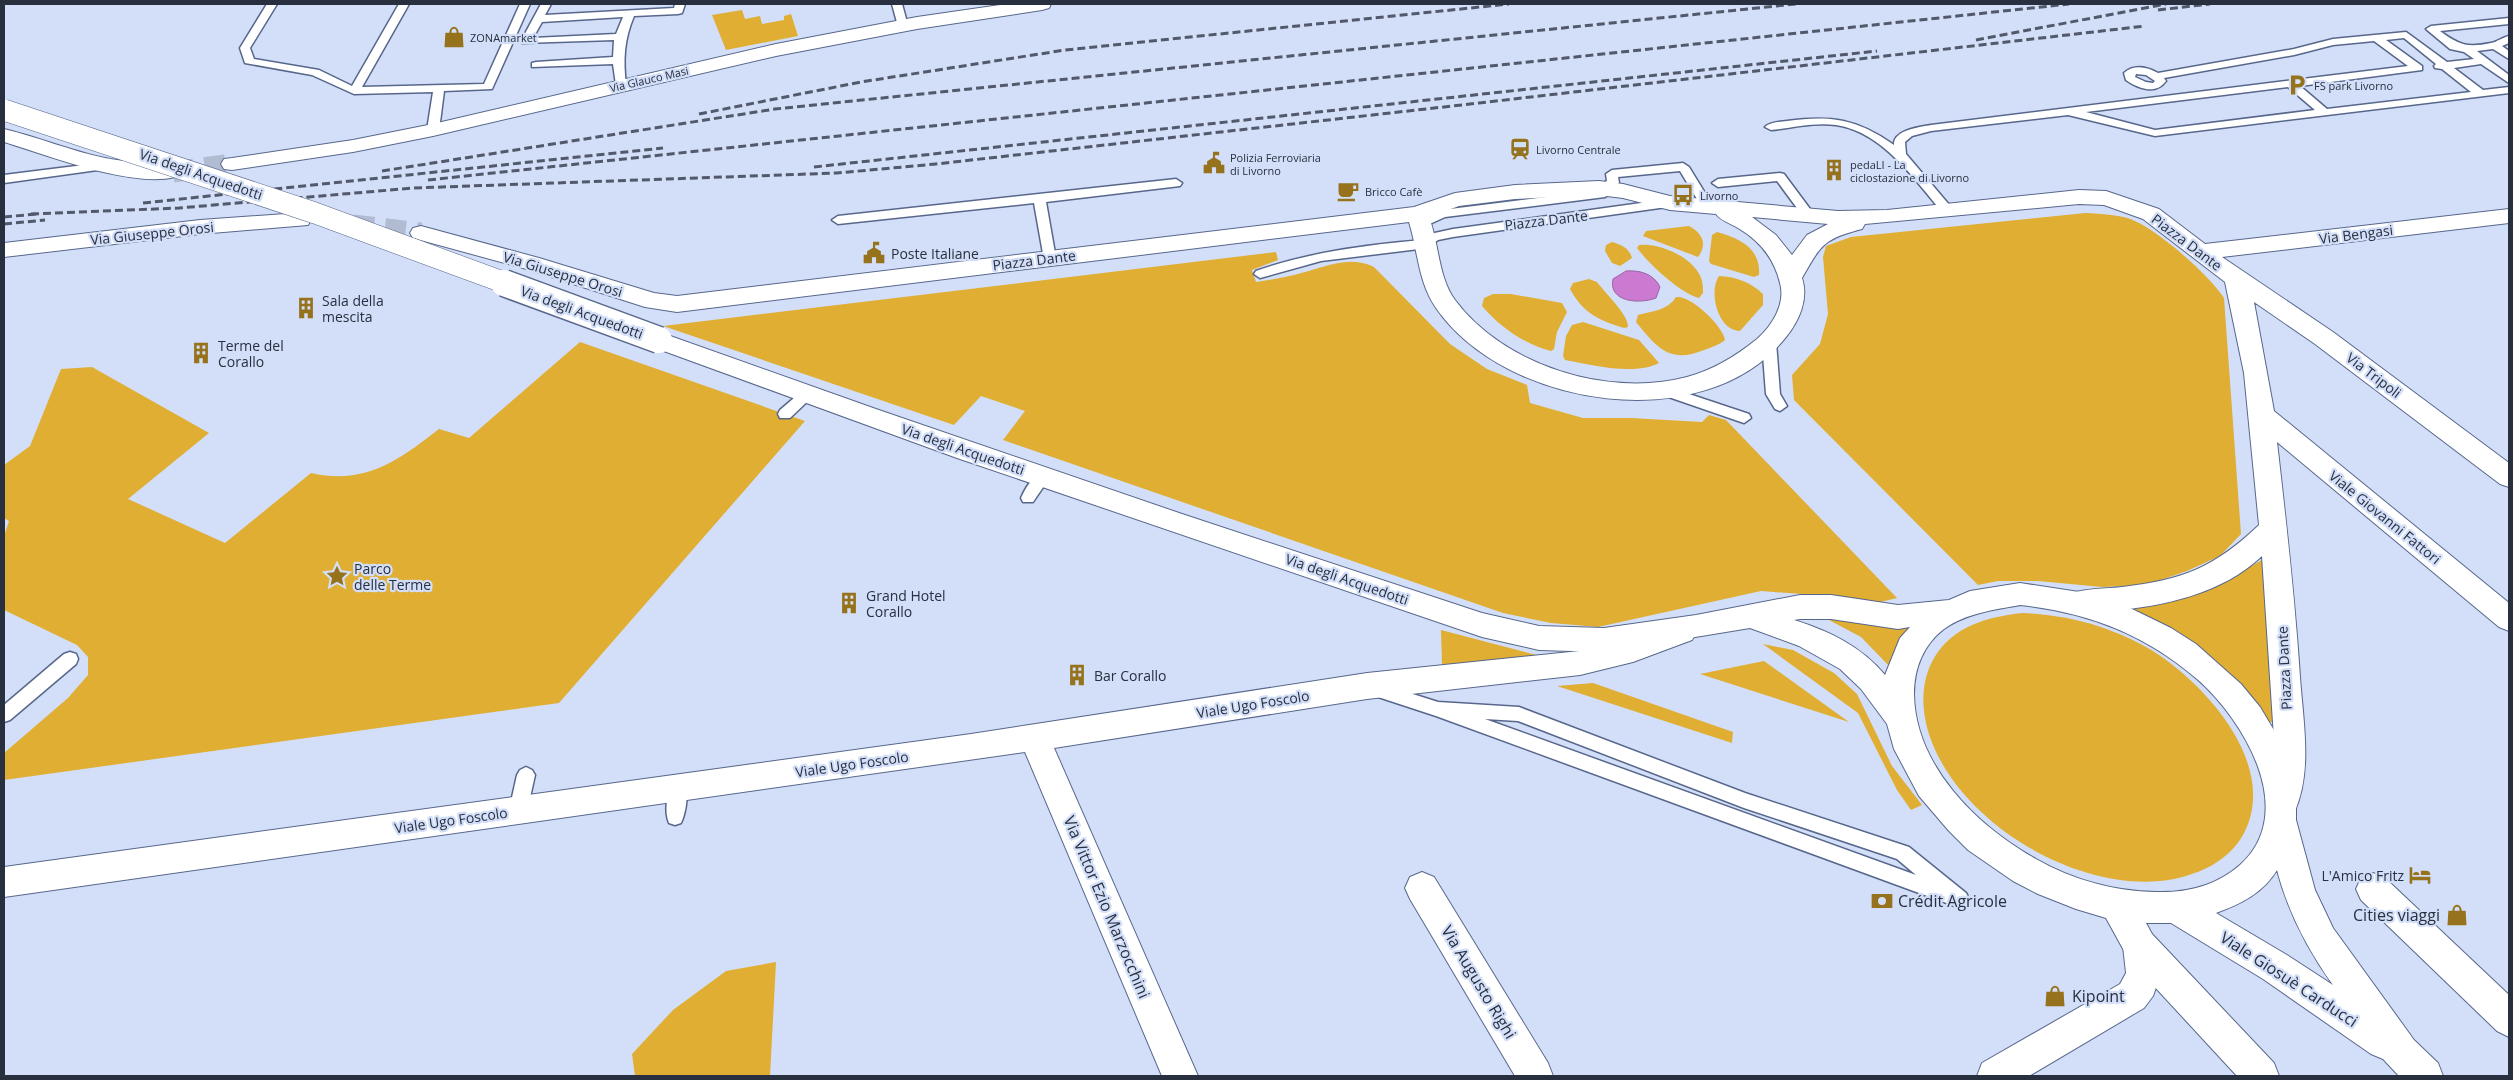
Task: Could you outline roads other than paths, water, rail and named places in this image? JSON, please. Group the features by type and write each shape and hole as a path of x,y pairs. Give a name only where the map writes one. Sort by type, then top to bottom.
{"street":[{"name":"Via Glauco Masi","path":"258,160 353,146 432,130 776,50 903,26 1042,4"},
{"name":"Via degli Acquedotti","path":"4,110 315,213 806,395 1036,488 1521,635 1559,639 1604,640 1696,627 1800,607 1816,606 1898,617 1947,611"},
{"name":"Via degli Acquedotti","path":"4,135 108,166 134,171 167,172"},
{"name":"Via degli Acquedotti","path":"232,164 258,160"},
{"name":"Piazza Dante","path":"1422,229 1455,200 1515,192 1599,188 1624,191 1670,203 1809,216 1888,217"},
{"name":"Piazza Dante","path":"1792,276 1809,244 1824,233 1888,217 2079,196 2106,198 2151,214 2236,279 2246,314 2262,415 2273,528 2282,630 2290,772 2275,844 2264,864 2248,880 2228,893 2203,903 2175,907 2147,908 2117,904 2089,897 2053,884 2006,859 1960,822 1925,780 1913,758 1898,715"},
{"name":"Piazza Dante","path":"1422,229 1430,275 1446,304 1461,323 1496,352 1533,371 1578,383 1630,391 1662,390 1695,384 1719,375 1746,360 1777,335 1789,315 1793,290 1792,276 1777,248 1761,232 1732,216 1707,206"},
{"name":"Via Bengasi","path":"2202,252 2509,216"},
{"name":"Piazza Dante","path":"677,304 1392,217 1422,229"},
{"name":"Via Giuseppe Orosi","path":"4,250 190,228 300,220"},
{"name":"Via Giuseppe Orosi","path":"421,233 530,263 652,302 677,304"},
{"name":"Via Tripoli","path":"2236,279 2324,338 2509,477"},
{"name":"Viale Giovanni Fattori","path":"2262,415 2509,619"},
{"path":"2079,602 2172,592 2194,584 2239,559 2273,528"},
{"path":"1898,715 1897,693 1899,672 1906,653 1916,636 1930,622 1947,611 1980,599 1999,596 2041,596 2079,602 2112,613 2163,638 2188,655 2230,694 2262,739 2273,762 2279,786 2281,815"},
{"path":"1749,616 1810,637 1844,655 1862,670 1898,715"},
{"name":"Viale Ugo Foscolo","path":"4,882 518,811 677,802 1034,738 1367,686 1588,661 1633,650 1696,627"},
{"name":"Via Vittor Ezio Marzocchini","path":"1034,738 1180,1076"},
{"name":"Viale Giosuè Carducci","path":"2281,815 2299,891 2321,940 2413,1065"},
{"name":"Via Augusto Righi","path":"1422,888 1536,1076"},
{"path":"2373,890 2509,1019"},
{"path":"2117,904 2140,946 2261,1076"},
{"name":"Viale Giosuè Carducci","path":"2175,907 2275,967 2413,1065"},
{"path":"1995,1076 2132,996 2140,988 2145,976 2145,966 2140,946"}],"lane":[{"path":"272,4 244,48 249,61 315,72 354,91 488,87 525,4"},
{"path":"354,91 404,4"},
{"path":"546,4 526,41 620,37"},
{"path":"538,19 678,11 680,4"},
{"path":"897,4 903,26"},
{"path":"621,86 618,60 620,37 630,13"},
{"path":"2509,21 2431,29 2454,47 2467,49 2495,46 2509,38"},
{"path":"2157,76 2294,52 2334,42 2406,35 2481,94"},
{"path":"2376,38 2418,68"},
{"path":"2495,46 2509,56"},
{"path":"2467,49 2509,80"},
{"path":"536,65 618,60"},
{"path":"1900,155 1899,141 1908,134 1931,128 2484,61"},
{"path":"2290,84 2324,112"},
{"path":"432,130 439,88"},
{"path":"2071,112 2155,133 2509,90"},
{"path":"1771,127 1827,121 1854,127 1883,142 1900,155 1947,210"},
{"path":"4,179 108,166"},
{"path":"1599,188 1613,183 1612,174 1683,167 1707,206"},
{"path":"1718,183 1780,177 1809,216"},
{"path":"838,220 1176,183"},
{"name":"Piazza Dante","path":"1624,191 1442,214 1422,229 1434,237 1472,229 1670,203"},
{"path":"1039,199 1050,258"},
{"path":"1260,274 1312,257 1335,253 1422,229"},
{"path":"1769,342 1773,394 1780,406"},
{"name":"Piazza Dante","path":"1662,390 1744,418"},
{"path":"785,414 806,395"},
{"path":"4,715 70,659"},
{"path":"1367,686 1438,709 1960,899 1903,853 1744,800 1519,714 1438,709"},
{"path":"518,811 526,775"}],"tunnel":[{"path":"173,172 232,164"},
{"path":"353,225 421,233"}],"railway":[{"path":"699,114 861,82 1065,50 1509,4"},
{"path":"382,171 775,109 1796,4"},
{"path":"428,180 2069,4"},
{"path":"1976,40 2166,4"},
{"path":"2158,10 2210,4"},
{"path":"31,214 179,208 414,188 837,173 936,164 1479,103 2145,26"},
{"path":"814,167 1877,51"},
{"path":"143,203 663,148"},
{"path":"4,217 36,214"},
{"path":"4,224 45,220"}],"place":[{"name":"ZONAmarket","path":"454,37"},
{"name":"FS park Livorno","path":"2297,85"},
{"name":"Livorno Centrale","path":"1520,149"},
{"name":"Polizia Ferroviaria di Livorno","path":"1214,163"},
{"name":"pedaLI - La ciclostazione di Livorno","path":"1834,170"},
{"name":"Bricco Cafè","path":"1348,191"},
{"name":"Livorno","path":"1683,195"},
{"name":"Poste Italiane","path":"874,253"},
{"name":"Sala della mescita","path":"306,308"},
{"name":"Terme del Corallo","path":"201,353"},
{"name":"Parco delle Terme","path":"337,576"},
{"name":"Grand Hotel Corallo","path":"849,603"},
{"name":"Bar Corallo","path":"1077,675"},
{"name":"L'Amico Fritz","path":"2420,875"},
{"name":"Crédit Agricole","path":"1882,901"},
{"name":"Cities viaggi","path":"2457,915"},
{"name":"Kipoint","path":"2055,996"}]}
